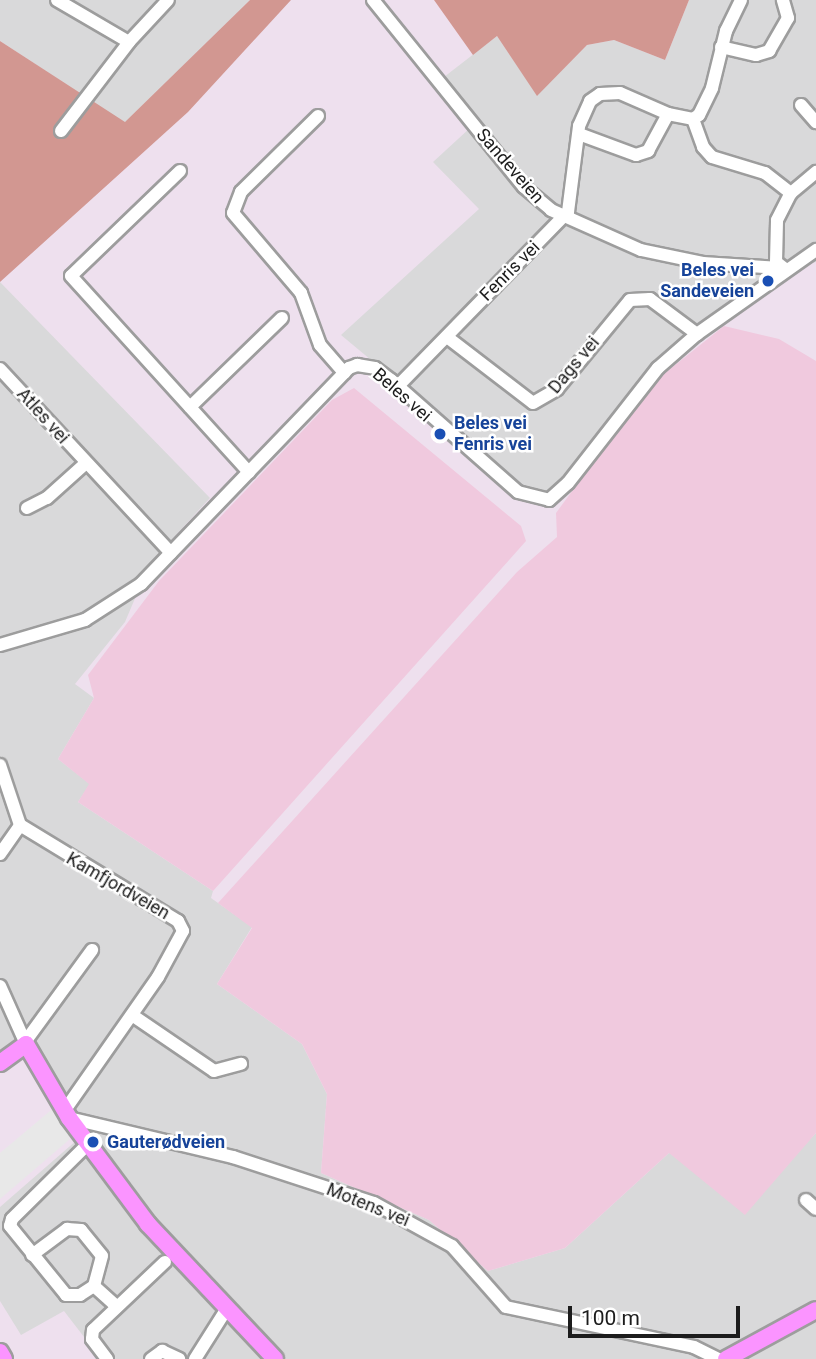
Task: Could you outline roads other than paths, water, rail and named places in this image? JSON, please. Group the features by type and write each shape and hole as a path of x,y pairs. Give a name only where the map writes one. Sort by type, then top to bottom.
{"main road":[{"path":"0,1063 25,1043 67,1114 148,1224 226,1310 275,1359"},
{"path":"736,1357 816,1310"}],"street":[{"path":"57,0 129,42"},
{"path":"61,131 104,79 129,42 168,0"},
{"name":"Sandeveien","path":"373,0 524,187 563,218 651,253 704,262 788,268 816,265"},
{"path":"741,0 721,47 707,102 693,119 703,147 712,157 765,173 791,192"},
{"path":"721,47 756,55 769,51 788,18 783,0"},
{"name":"Fenris vei","path":"397,387 563,218 573,198 579,134 586,106 600,94 620,93 668,114 693,119"},
{"path":"801,105 816,121"},
{"path":"579,134 636,155 648,151 668,114"},
{"path":"318,116 241,192 233,213 301,293 314,334 344,373"},
{"path":"180,171 71,276 249,472"},
{"path":"788,268 774,233 791,192 816,172"},
{"name":"Beles vei","path":"0,645 47,634 99,613 141,584 349,368 366,365 397,387 518,492 549,500 568,483 641,385 697,334 816,250"},
{"name":"Dags vei","path":"447,337 533,403 557,389 630,300 650,299 697,334"},
{"path":"190,407 282,318"},
{"name":"Atles vei","path":"0,369 171,553"},
{"path":"27,508 47,498 86,463"},
{"path":"0,765 20,825 0,854"},
{"name":"Kamfjordveien","path":"20,825 181,925 183,931 174,950 67,1114"},
{"path":"2,996 25,1043 92,950"},
{"path":"132,1015 214,1071 241,1064"},
{"name":"Motens vei","path":"67,1114 233,1157 374,1203 452,1246 506,1307 694,1347 719,1359"},
{"path":"32,1255 67,1229 81,1230 102,1256 93,1286 69,1297 32,1255 12,1229 12,1219 88,1144"},
{"path":"107,1359 92,1335 117,1307 165,1262"},
{"path":"93,1286 117,1307"},
{"path":"195,1359 226,1310"},
{"path":"151,1359 162,1351 179,1359"}],"place":[{"name":"Beles vei Sandeveien","path":"768,281"},
{"name":"Beles vei Fenris vei","path":"440,434"},
{"name":"Gauterødveien","path":"93,1142"}]}
